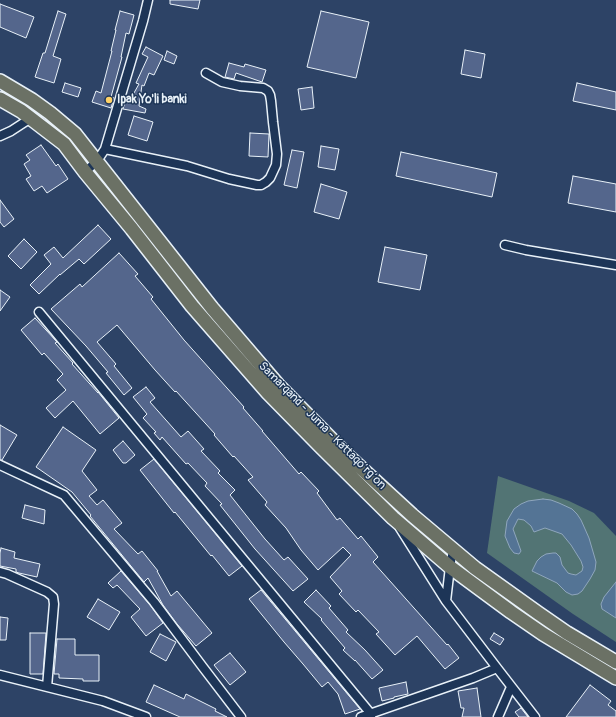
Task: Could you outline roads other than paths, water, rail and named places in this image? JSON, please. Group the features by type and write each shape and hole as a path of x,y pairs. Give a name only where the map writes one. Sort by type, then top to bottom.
{"main road":[{"name":"Samarqand - Juma - Kattaqo‘rg‘on","path":"0,81 32,100 75,134 212,308 278,385 356,463 412,515 475,568 567,633 616,662"},
{"name":"Samarqand - Juma - Kattaqo‘rg‘on","path":"0,99 31,118 64,144 192,306 268,393 315,442 393,518 450,567 543,634 616,678"}],"street":[{"path":"85,172 97,161 105,149 143,22 148,0"},
{"path":"105,149 187,166 229,179 257,185 266,182 276,165 277,154 271,101 268,91 263,88 240,86 222,82 206,74"},
{"path":"0,136 31,118"},
{"path":"505,245 616,265"},
{"path":"39,312 371,715"},
{"path":"0,465 64,495 154,602 241,717"},
{"path":"393,518 446,601 535,717"},
{"path":"446,601 453,550"},
{"path":"0,572 47,592 53,597 54,604 47,687"},
{"path":"361,717 371,715 496,668"},
{"path":"0,675 103,701 146,717"},
{"path":"498,717 511,687"}],"water":[{"path":"543,499 551,500 572,509 581,520 589,538 596,562 595,570 582,591 578,594 572,595 566,592 557,583 532,571 537,561 541,557 546,554 556,553 560,557 562,565 568,573 576,575 582,571 583,567 581,561 562,534 545,528 534,532 531,526 524,520 518,519 513,529 521,551 519,554 514,553 510,548 505,536 507,521 514,509 528,501"},
{"path":"616,582 616,618 602,609 601,604 604,597"}],"place":[{"name":"Ipak Yo'li banki","path":"109,100"}]}
